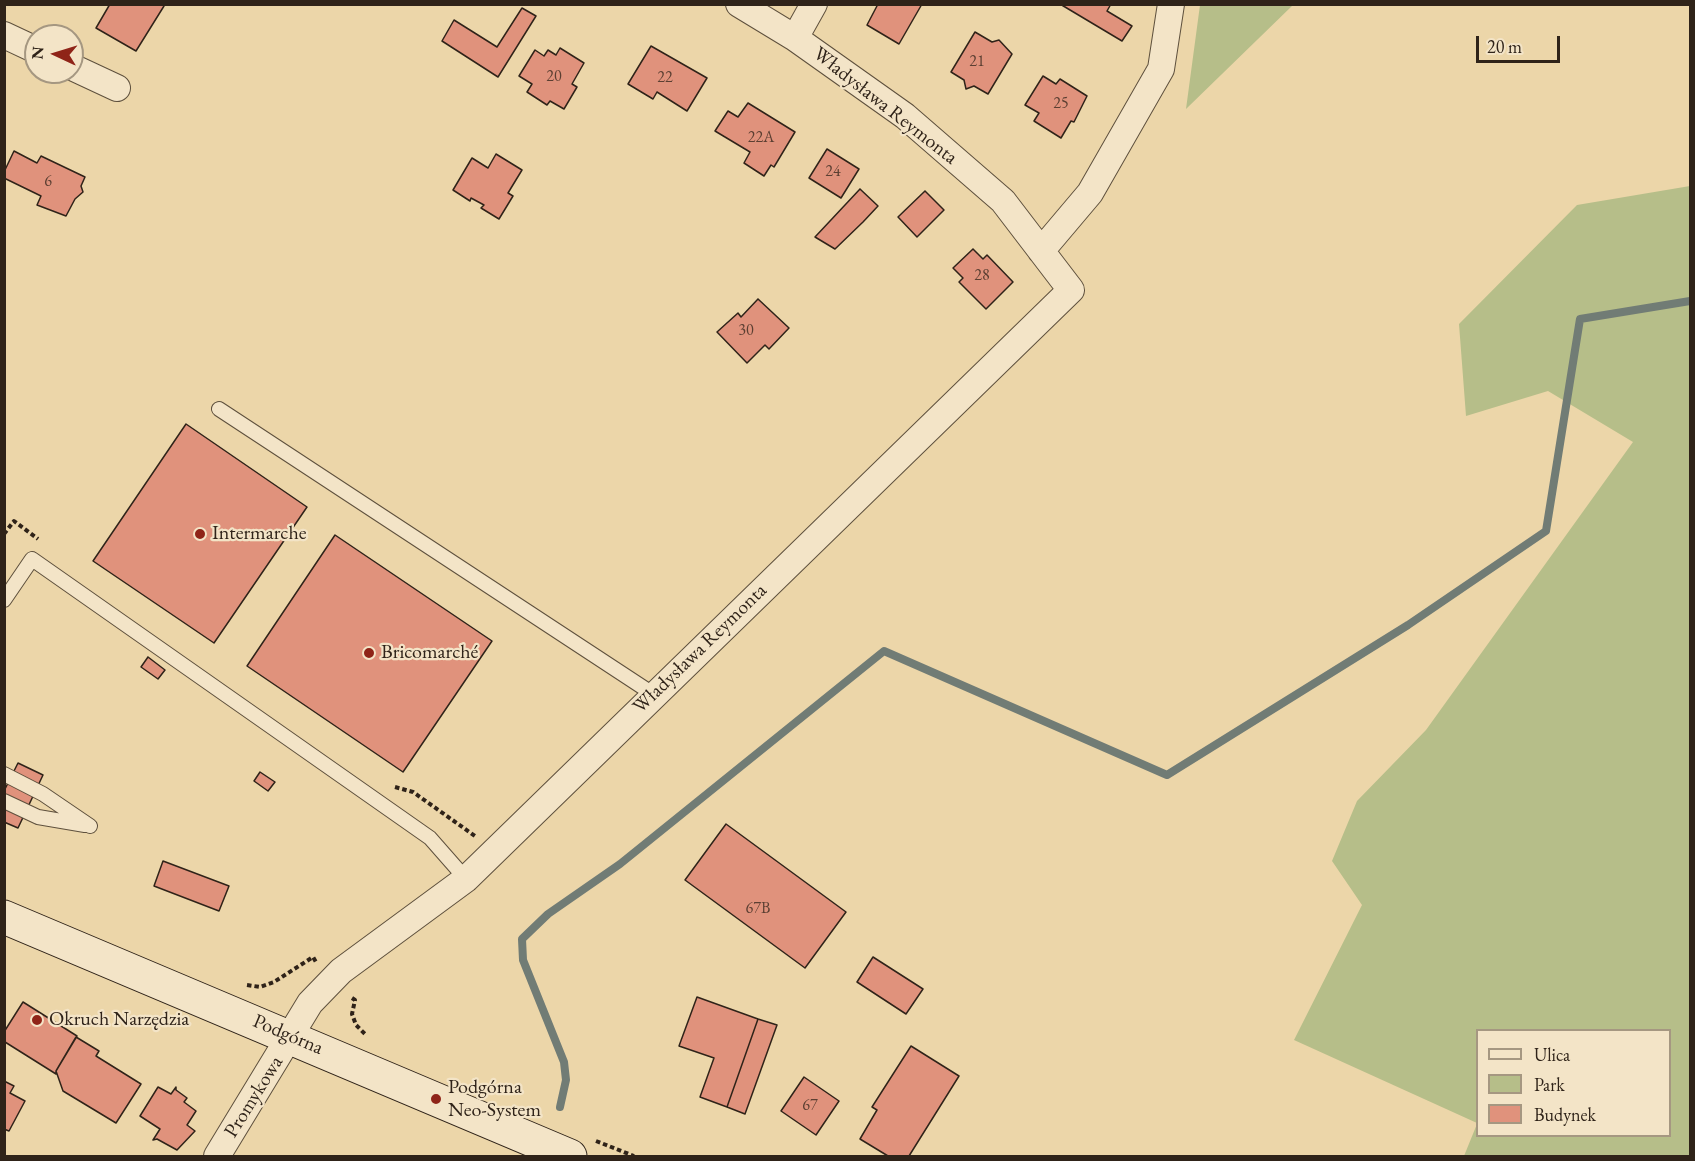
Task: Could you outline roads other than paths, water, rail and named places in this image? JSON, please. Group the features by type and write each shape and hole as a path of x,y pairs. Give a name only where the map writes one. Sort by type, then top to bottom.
{"main road":[{"name":"Podgórna","path":"4,917 291,1036 570,1156"}],"street":[{"name":"Władysława Reymonta","path":"291,1036 310,1003 341,971 466,879 652,694 1071,290 1003,201 905,116 795,38 739,4"},
{"path":"795,38 814,4"},
{"path":"1041,251 1090,193 1161,69 1171,4"},
{"path":"4,35 24,44"},
{"path":"84,73 117,88"},
{"name":"Promykowa","path":"217,1156 291,1036"}],"lane":[{"path":"219,409 652,694"},
{"path":"4,600 32,559 430,838 466,879"},
{"path":"4,774 43,794 90,826 38,818 4,801"}],"waterway":[{"path":"560,1107 566,1080 564,1062 523,960 522,939 548,914 620,864 884,651 1167,775 1408,625 1546,531 1580,319 1690,301"}],"place":[{"name":"Intermarche","path":"200,534"},
{"name":"Bricomarché","path":"369,653"},
{"name":"Okruch Narzędzia","path":"37,1020"},
{"name":"Podgórna Neo-System","path":"436,1099"}]}
